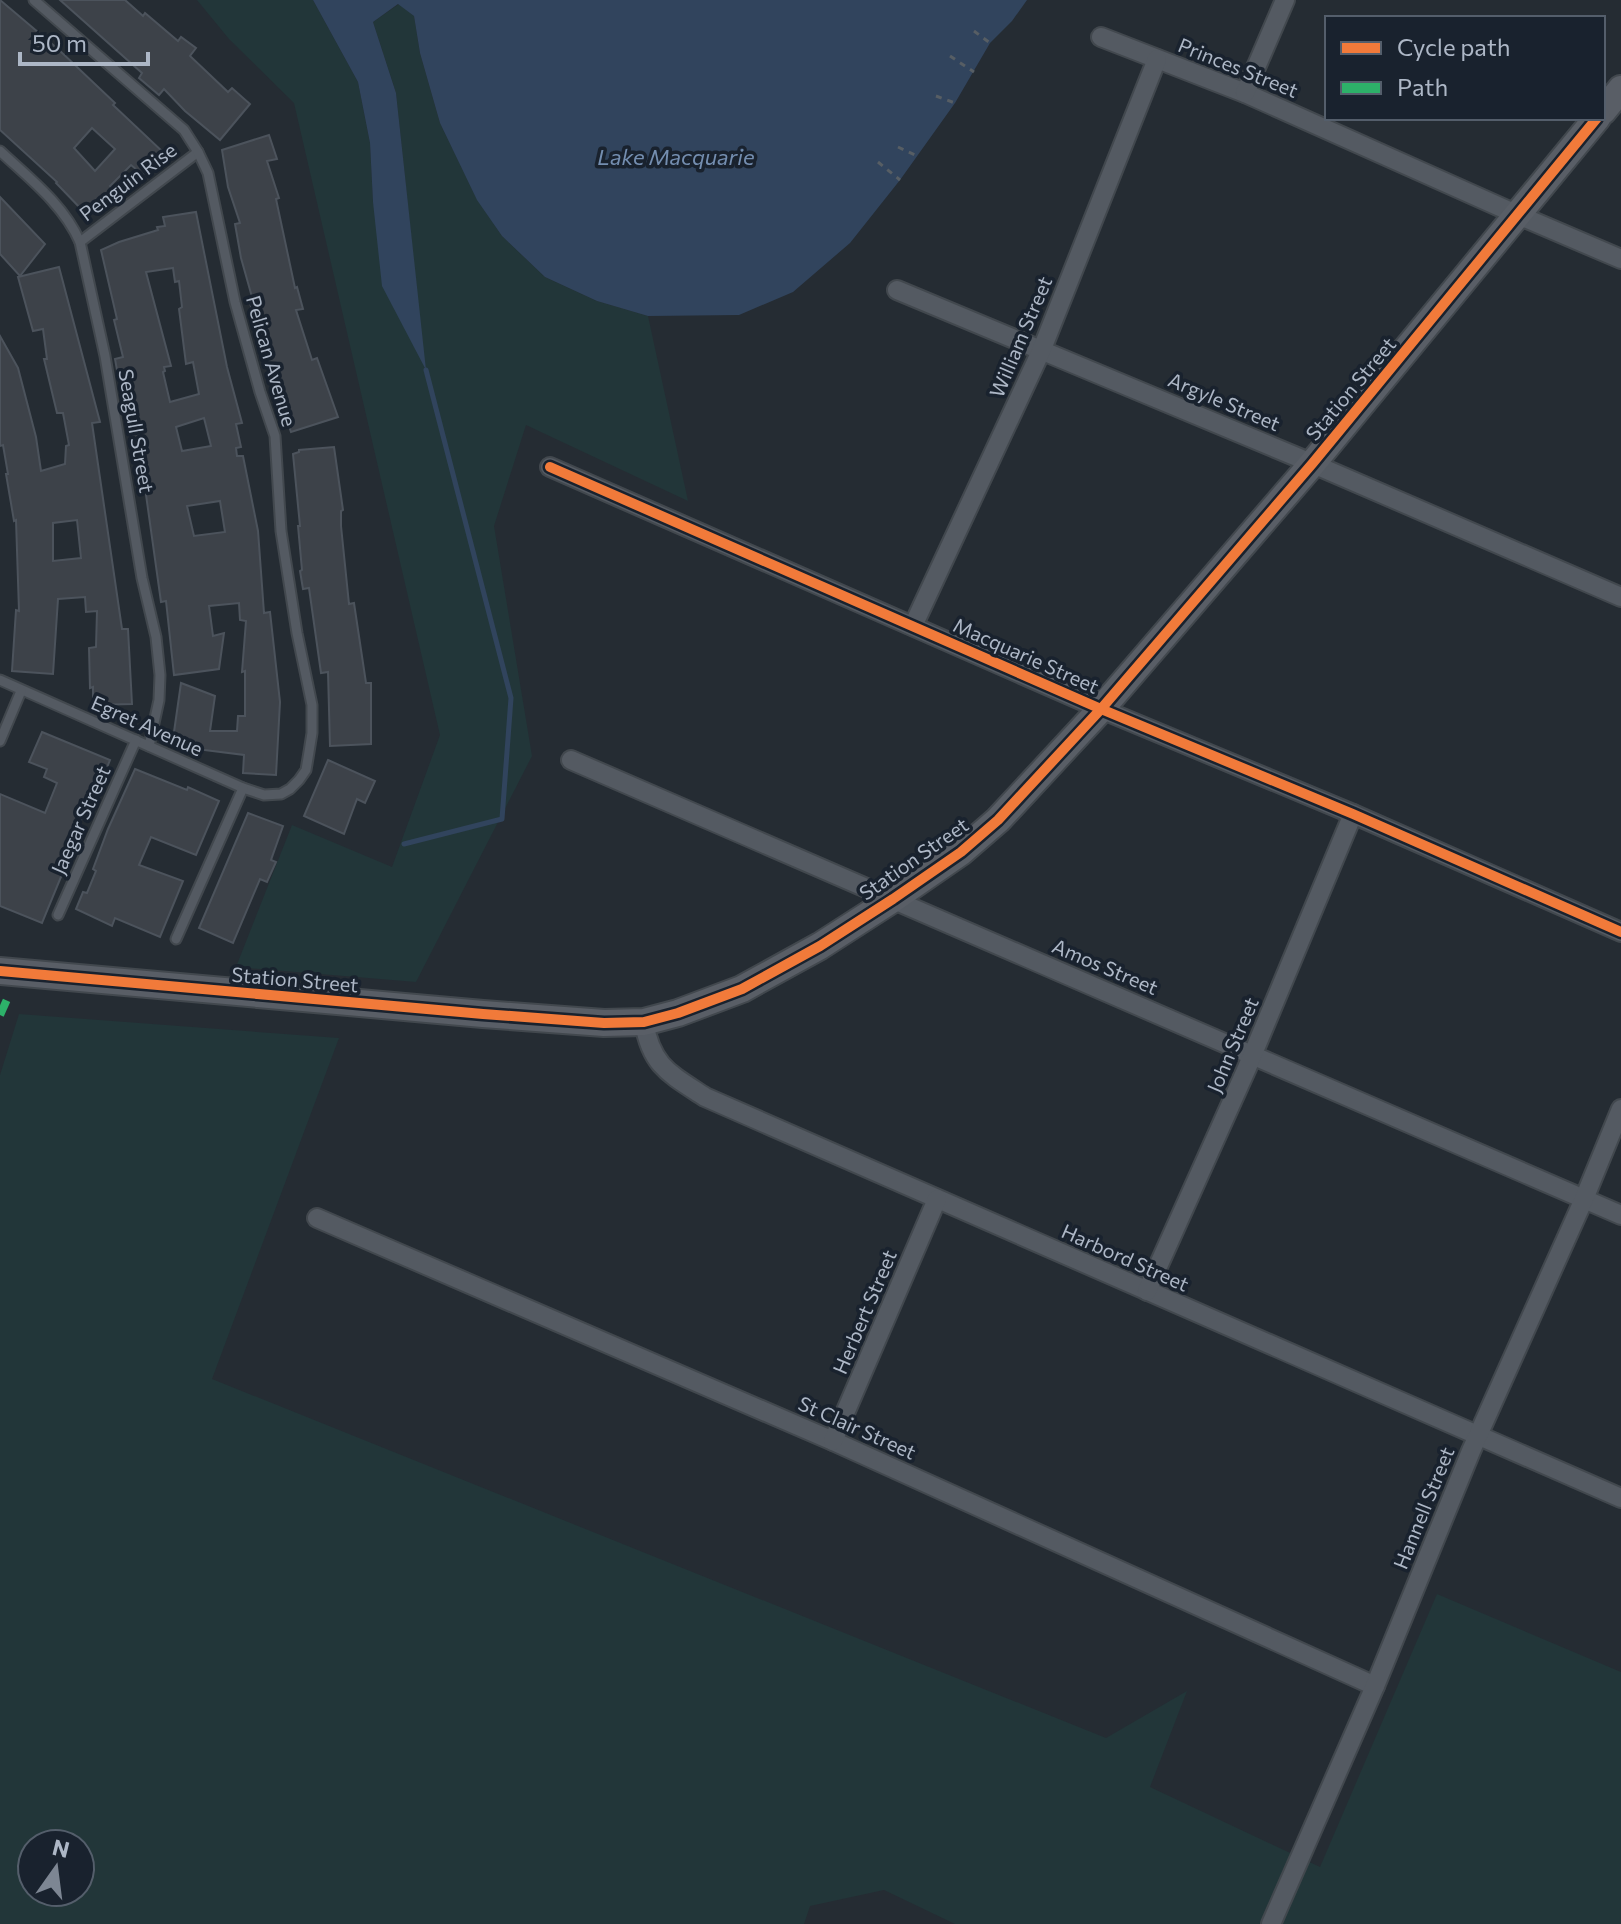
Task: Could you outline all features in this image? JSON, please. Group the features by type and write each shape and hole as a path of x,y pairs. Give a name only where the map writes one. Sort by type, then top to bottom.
{"street":[{"path":"1245,93 1285,0"},
{"name":"Princes Street","path":"1101,37 1245,93 1621,259"},
{"name":"William Street","path":"913,626 1042,349 1157,59"},
{"path":"1605,109 1621,89"},
{"name":"Station Street","path":"0,971 604,1023 644,1022 742,989 820,946 893,899 961,852 998,820 1101,709 1312,464 1595,120"},
{"name":"Argyle Street","path":"897,290 1621,597"},
{"name":"Macquarie Street","path":"550,467 1101,709 1353,814 1621,932"},
{"name":"Amos Street","path":"571,760 1621,1215"},
{"name":"John Street","path":"1147,1291 1253,1055 1353,814"},
{"name":"Harbord Street","path":"644,1022 649,1046 661,1065 705,1097 1621,1498"},
{"name":"Hannell Street","path":"1271,1924 1375,1686 1477,1436 1584,1199 1621,1109"},
{"name":"Herbert Street","path":"833,1441 937,1199"},
{"name":"St Clair Street","path":"317,1218 833,1441 1375,1686"}],"lane":[{"name":"Pelican Avenue","path":"34,0 184,130 208,173 235,302 275,436 281,531 312,705 312,733 306,770 290,789 281,794"},
{"name":"Seagull Street","path":"0,151 62,209 80,242 105,356 142,578 156,637 159,700 149,746"},
{"name":"Penguin Rise","path":"80,242 198,152"},
{"name":"Egret Avenue","path":"0,680 243,788 264,795 281,794"},
{"path":"0,741 21,691"},
{"name":"Jaegar Street","path":"58,915 136,740"},
{"path":"176,939 243,788"}],"path":[{"path":"974,31 990,43"},
{"path":"950,56 974,72"},
{"path":"936,96 955,103"},
{"path":"898,147 917,156"},
{"path":"878,162 900,180"}],"green space":[{"path":"197,0 313,0 358,82 370,143 373,202 425,368 396,93 373,22 399,4 414,16 420,53 440,123 477,199 502,236 545,277 597,301 648,316 688,501 526,425 494,526 532,756 416,982 236,967 292,825 392,867 440,735 294,103 229,39"},
{"path":"19,1014 339,1038 212,1379 1106,1738 1187,1691 1150,1787 1320,1867 1437,1594 1621,1672 1621,1924 955,1924 884,1890 810,1906 804,1924 0,1924 0,1075"}],"water":[{"name":"Lake Macquarie","path":"313,0 1027,0 990,43 955,103 850,243 793,292 739,315 648,316 597,301 545,277 502,236 477,200 440,123 420,53 414,16 398,4 373,22 396,93 426,370 382,286 370,143 358,82"}],"building":[{"path":"0,0 58,49 164,153 143,175 131,165 110,186 115,192 91,214 86,210 84,212 57,182 0,130","holes":["92,128 115,149 95,171 74,148"]},
{"path":"60,0 125,0 178,41 181,37 196,48 190,56 228,92 232,88 250,104 220,140 164,89 159,95 139,78 142,73"},
{"path":"269,135 277,159 267,161 279,198 276,199 295,288 303,309 296,310 312,360 317,358 338,417 291,432 266,359 263,359 235,224 240,223 228,187 222,150"},
{"path":"0,197 45,244 20,276 0,254"},
{"path":"196,212 227,367 242,423 236,424 241,447 236,448 237,456 243,456 258,531 264,613 270,612 280,702 276,775 243,773 244,755 172,746 181,683 215,696 210,731 237,731 238,716 245,716 245,671 242,672 246,621 240,620 239,603 209,606 213,636 224,633 219,669 174,675 166,601 161,602 141,459 135,460 124,381 119,381 115,359 123,357 101,250 158,230 157,227 165,226 163,217","holes":["173,268 175,282 179,281 186,364 193,362 199,394 170,402 163,372 164,367 171,366 146,272","204,418 211,446 182,451 176,427","220,501 225,532 194,536 187,506"]},
{"path":"59,267 100,422 92,423 122,629 128,629 132,704 93,705 89,648 96,647 97,611 86,612 85,597 58,599 53,674 12,671 16,610 19,611 16,520 3,445 0,446 0,336 18,368 36,437 41,471 65,464 66,446 69,445 63,413 57,413 44,359 47,359 43,329 33,331 18,277","holes":["77,520 81,558 53,561 53,523"]},
{"path":"334,447 343,510 341,526 349,604 354,603 366,683 371,683 371,744 330,746 328,672 321,673 309,588 303,589 300,571 300,526 293,454 299,450"},
{"path":"42,732 110,760 98,790 94,788 42,923 0,906 0,794 45,813 57,783 44,777 47,769 29,762"},
{"path":"328,760 375,781 365,803 357,799 344,834 304,816"},
{"path":"135,769 219,801 196,855 151,837 139,865 183,881 160,937 115,918 112,926 76,909 83,892 87,893 108,829"},
{"path":"248,813 283,826 271,860 276,862 267,882 260,879 233,943 199,928"}],"waterway":[{"path":"404,844 502,819 511,698 426,370"}],"marked path":[{"path":"0,1015 9,995"}],"cycle path":[{"path":"0,971 604,1023 644,1022 742,989 820,946 893,899 961,852 998,820 1101,709 1312,464 1595,120"},
{"path":"550,467 1101,709 1353,814 1621,932"}]}
